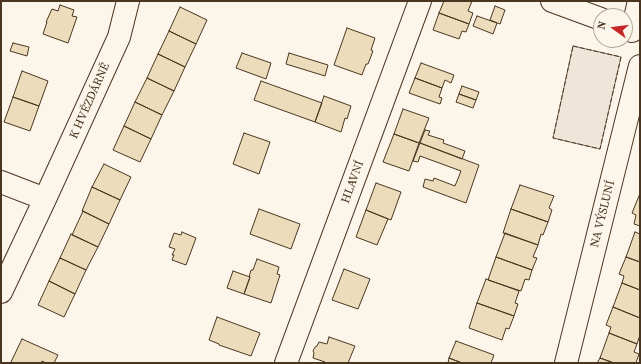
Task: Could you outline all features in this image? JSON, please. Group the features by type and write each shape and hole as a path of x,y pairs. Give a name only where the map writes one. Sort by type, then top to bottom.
{"street":[{"name":"K HVĚZDÁRNĚ","path":"1,292 119,37 128,1"},
{"name":"HLAVNÍ","path":"286,363 420,1"},
{"path":"552,1 593,16"},
{"path":"633,27 639,1"},
{"name":"NA VÝSLUNÍ","path":"566,363 640,66"},
{"path":"1,182 45,199"}],"shaded area":[{"path":"573,46 621,57 600,149 553,138"}],"building":[{"path":"444,1 472,1 468,11 473,13 469,24 439,13"},
{"path":"60,5 74,10 72,16 77,17 68,43 43,34 46,22 52,9 58,11"},
{"path":"495,6 505,10 500,24 490,20"},
{"path":"180,7 207,20 196,44 169,31"},
{"path":"439,13 469,24 466,32 462,31 459,39 433,30"},
{"path":"477,16 497,23 493,34 473,26"},
{"path":"347,28 375,38 371,50 373,51 362,75 334,65"},
{"path":"169,31 196,44 185,67 158,54"},
{"path":"13,43 29,47 27,56 10,51"},
{"path":"242,53 271,63 266,79 236,68"},
{"path":"289,53 328,65 325,76 286,64"},
{"path":"158,54 185,67 174,91 147,78"},
{"path":"421,63 454,75 451,83 445,80 442,88 415,78"},
{"path":"22,71 48,81 39,106 13,97"},
{"path":"147,78 174,91 162,115 135,102"},
{"path":"415,78 442,88 439,97 442,98 440,104 409,93"},
{"path":"261,81 322,103 315,122 254,100"},
{"path":"462,86 479,92 476,100 459,94"},
{"path":"459,94 476,100 473,108 456,102"},
{"path":"324,96 351,106 347,119 345,118 341,132 315,122"},
{"path":"13,97 39,106 30,131 4,122"},
{"path":"135,102 162,115 151,139 124,126"},
{"path":"403,109 429,118 419,143 394,134"},
{"path":"124,126 151,139 140,162 113,150"},
{"path":"425,130 430,131 428,135 444,140 443,143 465,151 462,159 420,143"},
{"path":"244,133 270,142 259,174 233,164"},
{"path":"394,134 419,143 409,171 383,162"},
{"path":"420,143 479,165 466,203 423,187 425,179 433,181 434,178 455,186 461,171 420,156 418,162 413,161"},
{"path":"104,164 131,177 120,200 92,187"},
{"path":"376,183 401,192 391,220 366,210"},
{"path":"520,185 554,196 549,208 552,210 548,222 511,209"},
{"path":"92,187 120,200 109,224 82,211"},
{"path":"639,196 640,226 634,224 636,215 632,213"},
{"path":"259,209 300,224 291,249 250,234"},
{"path":"511,209 548,222 543,235 541,234 538,245 503,233"},
{"path":"366,210 388,219 377,245 356,237"},
{"path":"83,211 109,224 98,247 72,235"},
{"path":"182,232 196,238 186,265 172,260 174,255 172,255 175,249 169,247 174,233 181,235"},
{"path":"635,232 640,234 640,262 626,257"},
{"path":"505,233 538,245 533,257 537,258 532,270 496,257"},
{"path":"71,234 98,247 86,270 60,258"},
{"path":"496,257 532,270 529,280 525,279 521,291 488,280"},
{"path":"626,257 640,262 640,290 622,283 624,276 619,274"},
{"path":"60,258 86,270 75,294 49,281"},
{"path":"257,259 279,267 277,274 280,275 271,303 244,294 251,270 253,270"},
{"path":"344,269 370,279 358,309 332,300"},
{"path":"233,271 250,277 244,294 227,288"},
{"path":"486,279 519,291 515,303 518,304 514,316 477,303"},
{"path":"49,281 75,294 64,317 38,305"},
{"path":"622,283 640,290 640,318 613,307"},
{"path":"477,303 514,316 509,329 506,328 502,340 469,328"},
{"path":"613,307 640,318 640,335 637,344 609,333 611,327 606,325"},
{"path":"217,317 260,333 251,356 209,340"},
{"path":"609,333 637,344 634,352 639,354 636,363 614,363 600,358"},
{"path":"329,337 355,346 348,363 324,363 325,362 313,358 313,351 315,347 319,342 327,344"},
{"path":"22,339 58,355 54,363 46,363 42,361 41,363 11,362"},
{"path":"456,341 494,355 491,363 462,363 449,358"},
{"path":"449,358 462,363 448,363"},
{"path":"600,358 614,363 597,363"}],"fence":[{"path":"573,46 621,57 600,149 553,138 573,46"}]}
